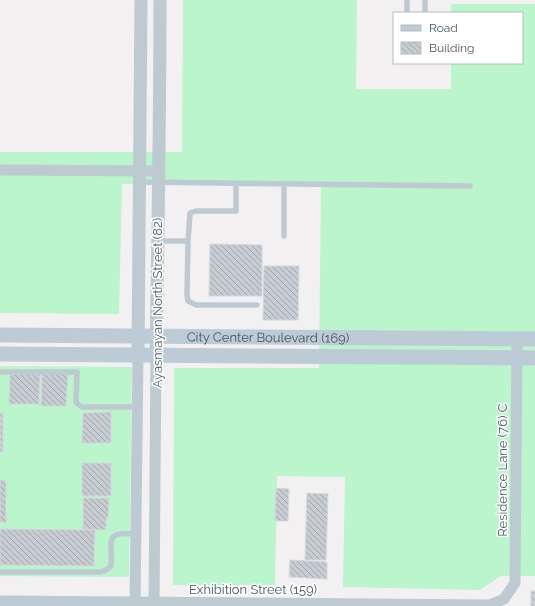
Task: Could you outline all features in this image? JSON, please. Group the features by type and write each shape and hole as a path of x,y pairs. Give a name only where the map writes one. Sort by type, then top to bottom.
{"main road":[{"name":"City Center Boulevard (169)","path":"0,334 535,339"},
{"name":"City Center Boulevard (169)","path":"0,354 535,358"}],"street":[{"name":"Ayasmayan North Street (82)","path":"135,604 141,0"},
{"name":"Ayasmayan North Street (82)","path":"154,604 160,0"},
{"path":"0,170 158,176"},
{"name":"Residence Lane (76) C","path":"506,602 515,583 516,339"},
{"name":"Exhibition Street (159)","path":"0,600 135,604 489,605 506,602"}],"lane":[{"path":"407,0 407,12"},
{"path":"425,0 425,12"},
{"path":"158,176 236,183 470,186"},
{"path":"236,183 236,211 196,211 190,213 188,241 188,301 196,306 257,305"},
{"path":"284,184 284,236"},
{"path":"157,241 188,241"},
{"path":"0,372 77,372 76,402 82,407 137,407"},
{"path":"0,572 100,572 109,569 111,565 111,541 114,537 117,534 136,534"}],"green space":[{"path":"183,0 357,0 356,89 451,89 451,64 523,64 523,12 451,12 451,4 535,4 535,576 501,576 480,590 343,587 345,477 277,476 275,585 173,585 174,368 319,368 321,182 122,184 119,314 0,313 0,152 182,152"},
{"path":"0,366 132,367 129,577 0,576"}],"building":[{"path":"210,244 262,245 262,296 209,296"},
{"path":"264,266 299,266 298,320 263,320"},
{"path":"68,373 66,406 41,406 42,374"},
{"path":"10,374 40,374 39,404 9,404"},
{"path":"111,412 111,443 82,443 83,413"},
{"path":"0,413 3,413 3,452 0,452"},
{"path":"82,463 111,463 111,496 82,496"},
{"path":"0,480 6,480 6,523 0,522"},
{"path":"276,488 289,489 288,521 275,521"},
{"path":"307,493 328,494 326,560 305,560"},
{"path":"83,498 109,498 106,530 83,529"},
{"path":"0,529 95,530 94,566 0,565"},
{"path":"290,560 327,562 327,579 289,577"},
{"path":"531,591 535,591 535,606 531,606"}]}
